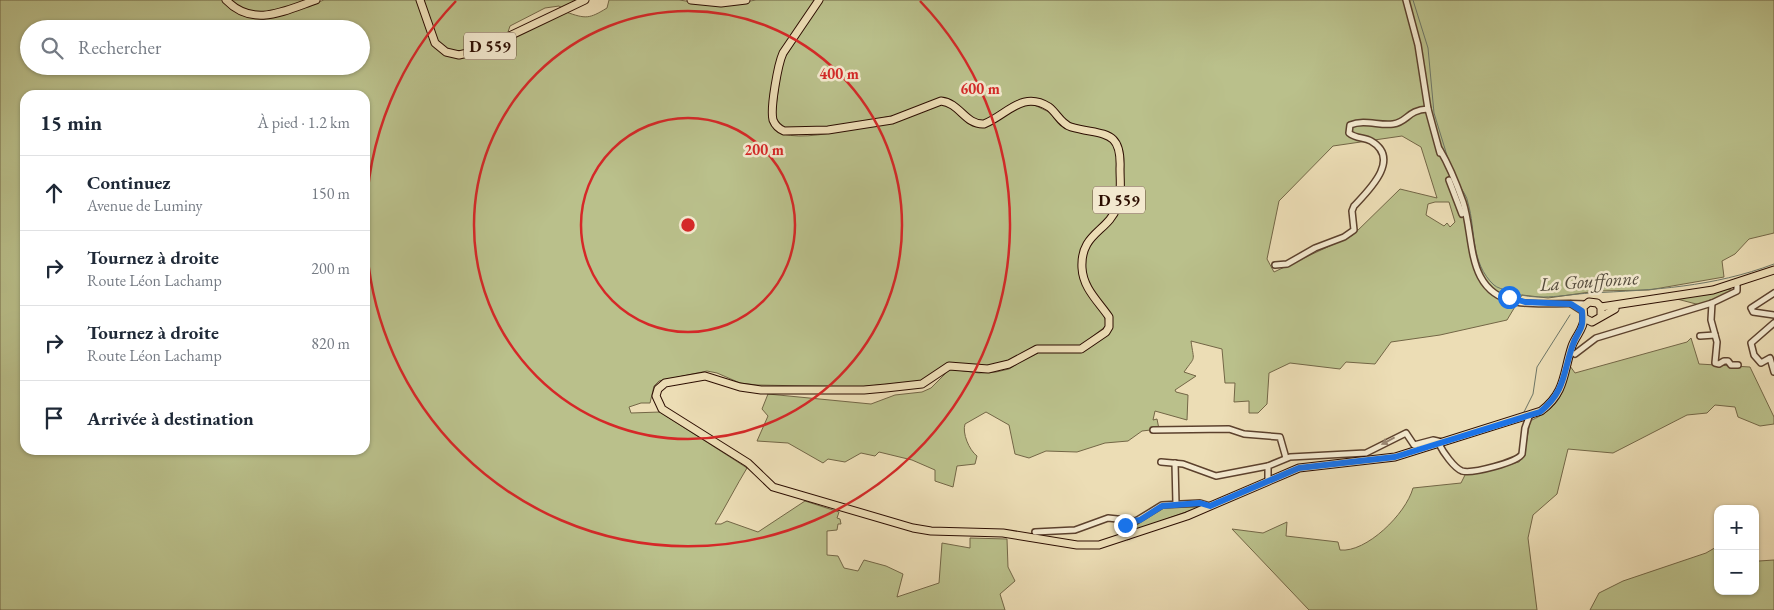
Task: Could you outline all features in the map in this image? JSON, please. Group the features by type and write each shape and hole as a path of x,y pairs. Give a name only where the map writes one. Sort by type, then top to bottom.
{"main road":[{"path":"226,0 242,12 258,16 275,14 316,0"},
{"name":"D 559","path":"420,0 435,42 446,52 459,55 480,50 585,0"},
{"path":"691,0 715,3 746,0"},
{"name":"D 559","path":"820,0 780,61 772,114 776,126 784,131 828,130 892,120 941,101 956,106 971,123 984,124 1013,105 1032,101 1051,109 1065,124 1102,134 1116,142 1121,154 1118,206 1088,242 1082,259 1083,276 1086,286 1109,317 1109,328 1081,349 1037,349 1008,364 988,369 949,366 927,382 910,386 864,390 760,390 740,387 705,376 664,383 658,389 656,396 662,408 748,463 773,487 887,522 931,531 1003,533 1078,546 1099,545 1210,506 1306,466 1395,457 1529,417 1545,408 1558,394 1573,353"},
{"path":"1583,311 1594,301 1601,307 1713,290 1774,270"},
{"path":"1573,353 1592,322 1610,310 1656,299"},
{"path":"1601,307 1601,316"},
{"path":"1573,353 1584,325 1583,311"},
{"path":"1583,311 1592,322"}],"street":[{"path":"1406,0 1418,45 1428,109 1467,228 1473,257 1480,276 1491,289 1515,302 1571,304 1583,311"},
{"path":"1275,265 1287,264 1315,248 1344,237 1354,230 1352,211 1354,206 1379,178 1383,160 1382,152 1373,143 1349,133 1350,125 1363,122 1394,124 1416,110 1428,109"},
{"path":"1573,353 1596,338 1712,303 1736,292 1737,282"},
{"path":"1774,293 1751,308 1753,312 1774,315"},
{"path":"1712,303 1711,320 1717,342 1715,363 1719,364 1728,361 1731,365 1738,365"},
{"path":"1774,323 1751,343 1756,360 1761,363 1770,358 1774,372"},
{"path":"1700,336 1715,335"},
{"path":"1160,462 1193,466 1216,476 1268,466 1286,458 1362,454 1406,433 1414,445 1434,440 1441,443 1456,466 1463,471 1473,471 1514,461 1522,454 1525,428 1529,417"},
{"path":"1153,430 1229,428 1244,434 1280,437 1286,458"},
{"path":"1175,463 1176,504"},
{"path":"1268,466 1268,481"},
{"path":"1035,532 1075,530 1108,518 1128,522 1140,520 1156,508 1176,504 1200,503 1210,506"},
{"path":"1128,522 1124,531 1128,536"}],"green space":[{"path":"0,0 222,0 241,15 263,19 276,17 324,0 417,0 433,44 445,54 459,58 482,53 566,12 583,17 591,16 607,8 609,0 679,0 721,6 756,0 816,0 779,54 777,61 769,114 783,134 799,136 839,132 941,104 953,109 972,124 985,127 1015,108 1032,104 1049,112 1057,121 1107,139 1117,149 1119,159 1117,197 1110,214 1084,243 1079,265 1085,287 1101,309 1105,317 1106,326 1080,346 1036,346 1007,362 988,366 947,363 920,381 859,387 757,385 740,383 717,373 707,371 659,381 654,386 650,403 641,403 629,407 631,413 660,412 747,468 715,524 727,521 758,532 805,501 839,512 837,518 840,519 841,524 838,524 837,530 827,531 827,555 838,556 844,568 858,571 864,560 886,566 903,574 897,597 939,583 942,543 970,548 970,538 1007,539 1008,567 1015,581 1000,594 1005,610 0,610"},
{"path":"229,0 309,0 274,12 247,12"},
{"path":"423,0 579,0 562,8 559,6 545,8 510,26 507,35 480,47 461,52 444,48 437,40"},
{"path":"822,0 1774,0 1774,233 1749,239 1735,254 1722,261 1724,277 1649,290 1597,291 1548,298 1522,295 1507,320 1440,335 1391,342 1375,364 1346,362 1340,369 1290,363 1269,373 1267,404 1258,413 1249,413 1249,401 1234,402 1235,383 1225,383 1222,349 1191,341 1193,358 1184,372 1196,376 1175,390 1176,392 1188,395 1187,420 1155,411 1153,420 1157,419 1159,429 1142,431 1128,441 1105,443 1077,452 1046,451 1029,458 1015,454 1009,425 986,412 965,424 964,432 967,441 971,450 977,456 975,464 957,466 953,487 935,481 935,470 912,460 879,452 875,456 861,453 845,462 828,459 823,463 788,443 757,441 768,416 762,409 768,394 871,404 895,395 922,392 931,388 950,369 979,373 996,372 1009,369 1031,355 1043,351 1081,351 1111,328 1090,287 1084,262 1087,249 1113,218 1120,202 1124,168 1121,148 1118,141 1066,122 1053,108 1022,99 1012,103 987,121 977,123 952,101 870,120 829,127 787,130 777,122 775,114 782,62","holes":["1402,136 1421,147 1437,198 1400,189 1353,235 1274,272 1267,259 1279,201 1333,146","1449,202 1455,222 1450,227 1447,223 1444,226 1426,215 1428,204"]},
{"path":"1730,289 1731,292 1700,305 1677,299"},
{"path":"1691,338 1699,364 1750,367 1774,417 1774,424 1760,426 1738,417 1735,407 1715,405 1707,413 1687,415 1613,453 1568,449 1557,494 1533,515 1528,538 1537,610 1309,610 1232,529 1263,533 1287,522 1286,536 1338,542 1340,550 1361,545 1373,539 1394,520 1409,498 1413,488 1461,483 1466,473 1519,462 1524,456 1530,421 1548,411 1558,400 1565,385 1570,366 1575,373 1687,342"},
{"path":"1164,507 1200,507 1130,532 1126,529 1129,525 1136,524"},
{"path":"1714,548 1714,595 1759,595 1759,561 1774,560 1774,610 1590,610 1599,593 1623,581 1706,553"}],"waterway":[{"name":"La Gouffonne","path":"1413,0 1428,48 1434,113 1449,162"},
{"name":"La Gouffonne","path":"1460,186 1466,196 1477,257 1481,267 1495,286 1518,294 1549,297 1683,286 1729,278 1774,264"},
{"path":"1524,412 1533,394 1537,367 1570,315"}],"route":[{"path":"1125,525 1128,522 1140,520 1156,508 1162,506 1200,503 1210,506 1306,466 1395,457 1529,417 1540,412 1558,394 1563,383 1575,339 1584,325 1584,318 1582,311 1571,304 1525,302 1509,297"}]}
